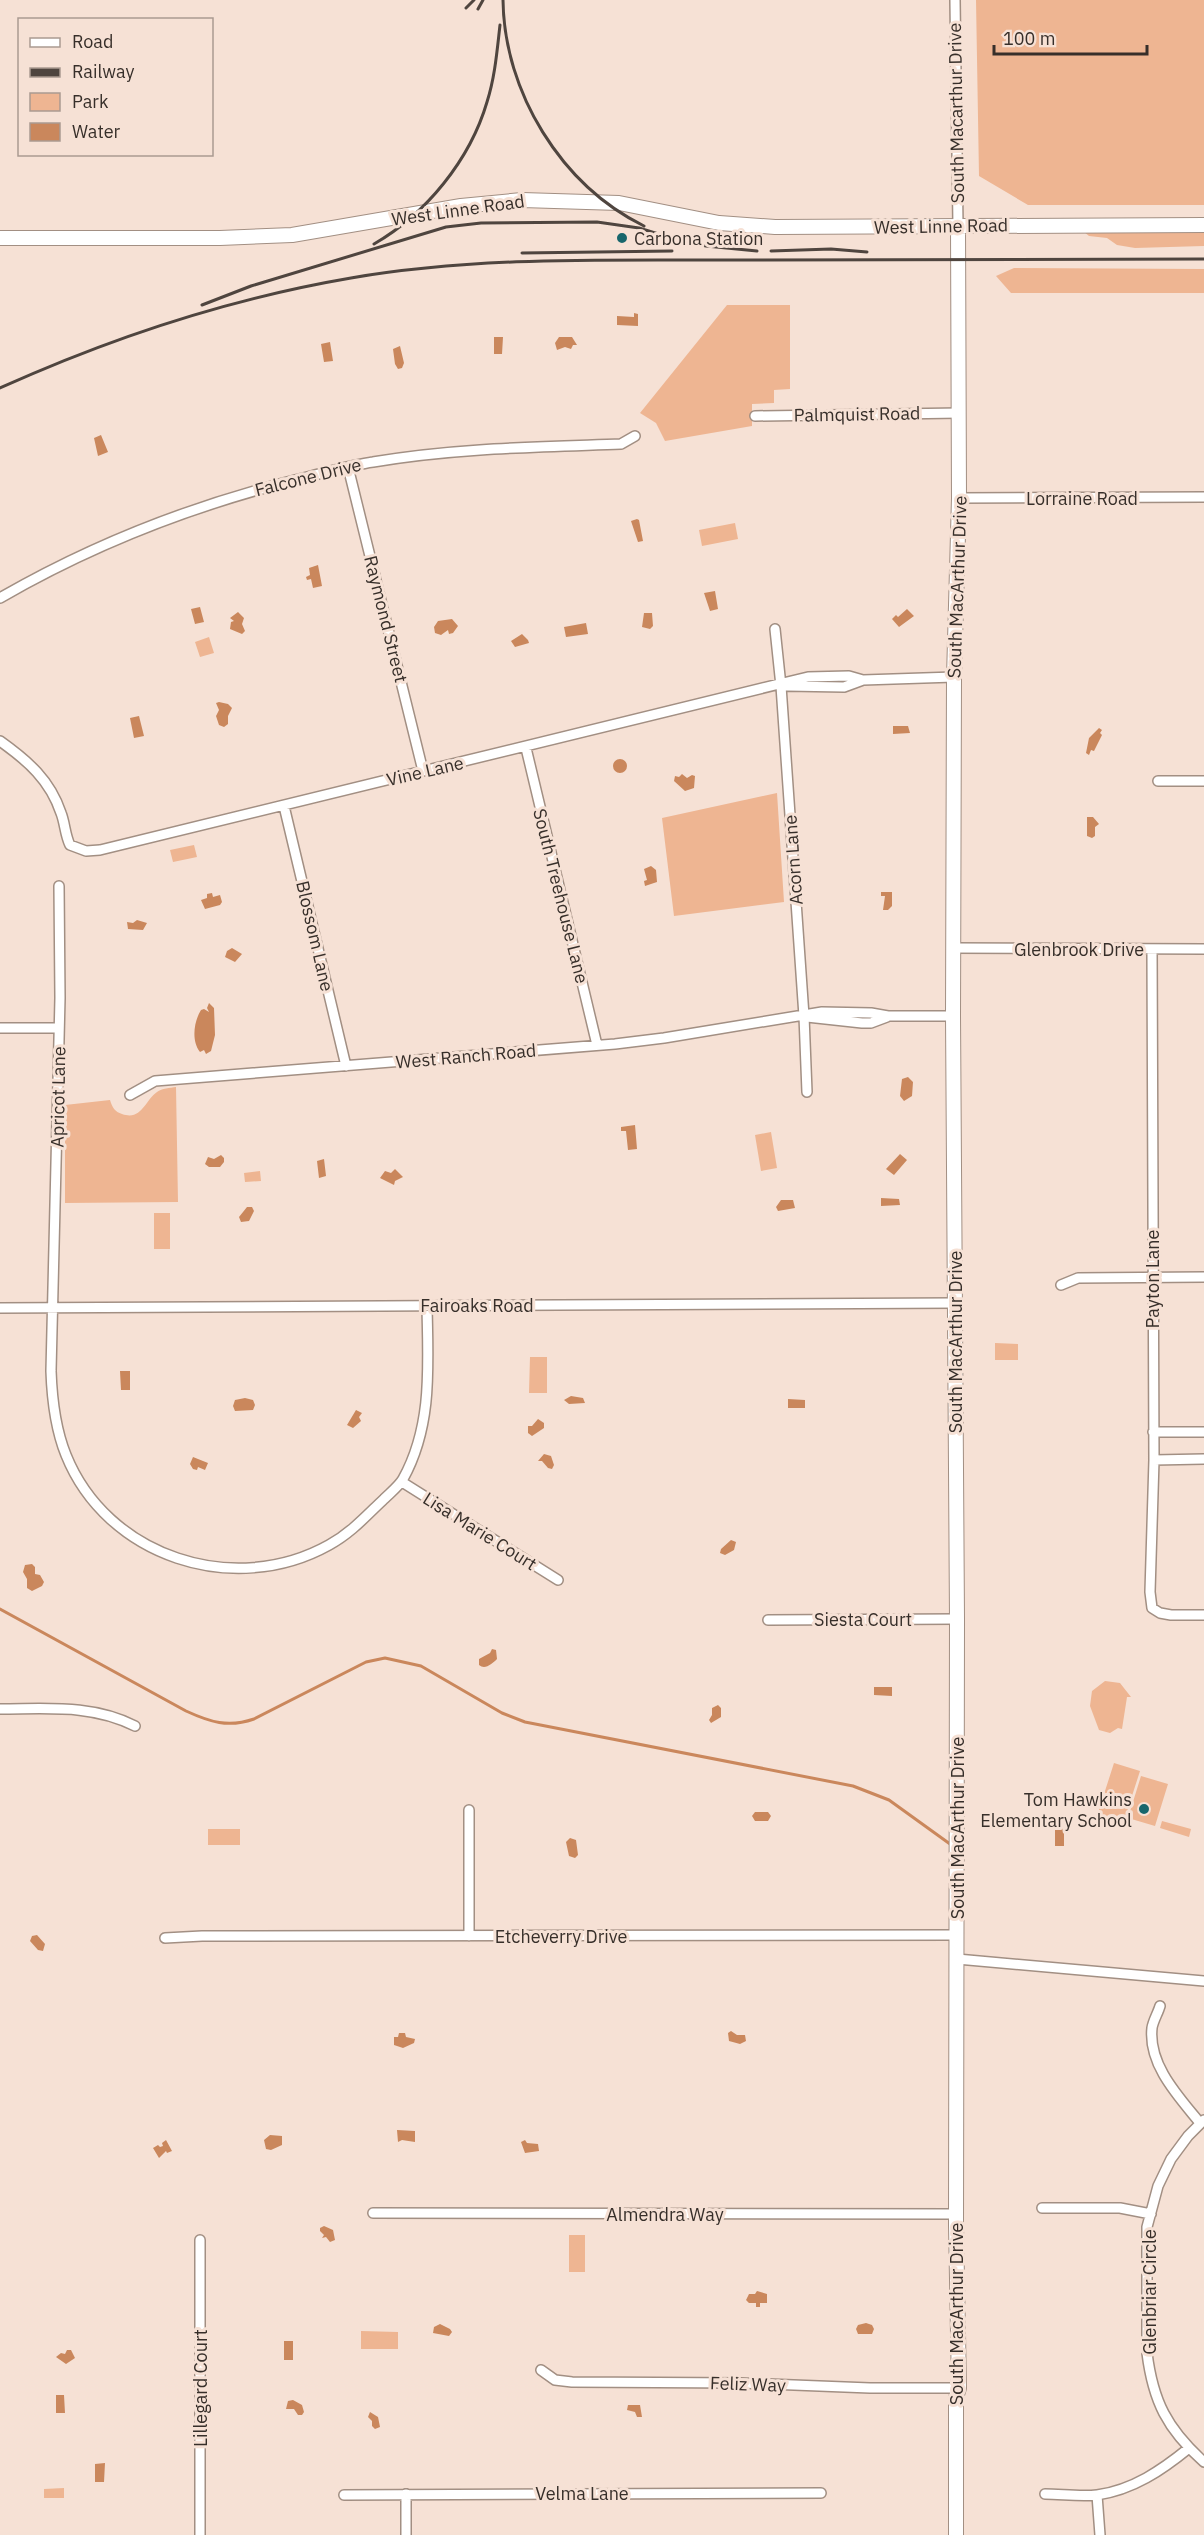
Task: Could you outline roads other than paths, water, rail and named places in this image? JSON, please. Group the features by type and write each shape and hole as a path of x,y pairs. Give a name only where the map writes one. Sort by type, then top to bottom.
{"street":[{"name":"South Macarthur Drive","path":"955,0 958,226"},
{"name":"West Linne Road","path":"0,238 282,236 480,203 522,200 619,203 719,223 757,226 1204,225"},
{"name":"South MacArthur Drive","path":"954,948 954,677 960,413 958,226"},
{"name":"Palmquist Road","path":"754,416 960,413"},
{"name":"Falcone Drive","path":"0,598 66,561 205,504 348,467 441,453 516,447 621,444 635,436"},
{"name":"Raymond Street","path":"348,467 423,771"},
{"name":"Lorraine Road","path":"959,498 1204,497"},
{"name":"Acorn Lane","path":"775,629 782,686 807,1092"},
{"name":"Vine Lane","path":"0,741 24,758 40,774 53,793 70,845 86,851 100,850 782,686 844,687 863,680 954,677"},
{"name":"South Treehouse Lane","path":"526,748 597,1045"},
{"path":"1158,781 1204,781"},
{"name":"Blossom Lane","path":"284,806 346,1066"},
{"name":"Apricot Lane","path":"59,886 59,1028 51,1371 53,1407 66,1457 85,1490 123,1530 146,1545 191,1563 227,1569 267,1568 289,1563 314,1553 341,1538 361,1522 402,1482"},
{"name":"Glenbrook Drive","path":"954,948 1204,949"},
{"path":"953,1016 954,948"},
{"name":"Payton Lane","path":"1152,949 1154,1460 1150,1592 1152,1608 1160,1613 1204,1615"},
{"name":"West Ranch Road","path":"130,1095 155,1081 597,1045 664,1038 822,1012 848,1017 871,1013 888,1017 953,1016"},
{"name":"South MacArthur Drive","path":"953,1016 957,1619 956,2214 959,2388 956,2398 956,2535"},
{"path":"0,1028 59,1028"},
{"path":"1061,1285 1078,1278 1204,1277"},
{"name":"Fairoaks Road","path":"0,1308 955,1303"},
{"path":"402,1482 414,1456 427,1402 427,1306"},
{"path":"1153,1432 1204,1432"},
{"path":"1154,1460 1204,1459"},
{"name":"Lisa Marie Court","path":"402,1482 558,1580"},
{"name":"Siesta Court","path":"768,1620 957,1619"},
{"path":"0,1709 83,1709 101,1712 135,1726"},
{"path":"469,1810 469,1936"},
{"name":"Etcheverry Drive","path":"165,1938 202,1936 957,1935"},
{"path":"957,1959 1204,1981"},
{"path":"1160,2006 1152,2026 1152,2045 1157,2061 1169,2085 1202,2122"},
{"name":"Glenbriar Circle","path":"1202,2122 1171,2159 1158,2186 1147,2227 1147,2353 1149,2372 1161,2409 1171,2427 1204,2462"},
{"path":"1042,2208 1120,2208 1151,2214"},
{"name":"Almendra Way","path":"373,2213 956,2214"},
{"name":"Lillegard Court","path":"200,2240 200,2535"},
{"name":"Feliz Way","path":"541,2370 555,2380 572,2382 741,2383 903,2389 959,2388"},
{"path":"1044,2494 1097,2495 1140,2482 1160,2471 1189,2448"},
{"name":"Velma Lane","path":"344,2495 821,2493"},
{"path":"406,2494 406,2535"},
{"path":"1097,2495 1100,2535"}],"water":[{"path":"634,313 638,314 638,326 617,325 617,316 634,317"},
{"path":"494,337 503,337 502,354 494,354"},
{"path":"559,337 572,337 577,345 573,345 571,349 565,347 557,350 555,343"},
{"path":"330,342 333,361 324,362 321,344"},
{"path":"400,346 404,363 402,368 398,369 393,349"},
{"path":"101,435 108,452 98,456 94,438"},
{"path":"637,519 643,541 638,542 631,521"},
{"path":"318,565 322,586 313,588 311,579 307,580 306,577 310,575 309,568"},
{"path":"715,591 718,609 710,611 704,593"},
{"path":"200,607 204,622 195,624 191,609"},
{"path":"907,609 914,616 899,627 892,619"},
{"path":"238,612 244,618 242,624 245,631 242,634 230,629 231,622 234,621 230,618"},
{"path":"644,613 652,613 653,626 650,629 642,627"},
{"path":"452,619 458,626 453,633 449,634 448,630 441,635 435,633 434,627 438,621"},
{"path":"586,623 588,634 566,637 564,627"},
{"path":"522,634 529,643 515,647 511,641"},
{"path":"216,703 228,704 232,708 228,716 228,724 224,727 219,725 216,716 219,710"},
{"path":"139,716 144,736 134,738 130,718"},
{"path":"893,726 908,726 910,733 893,734"},
{"path":"1099,728 1102,730 1100,733 1102,735 1094,751 1091,750 1089,755 1086,753 1089,738"},
{"path":"617,759 623,759 627,766 623,773 617,773 613,769 613,763"},
{"path":"682,774 687,778 695,776 694,788 685,791 674,781 675,776 679,777"},
{"path":"1087,817 1093,817 1099,824 1095,827 1095,836 1092,838 1087,836"},
{"path":"651,866 656,870 657,882 645,886 644,881 647,880 644,869"},
{"path":"881,892 892,892 892,906 888,910 883,910 885,896 881,896"},
{"path":"212,893 213,897 220,895 222,902 220,905 205,909 201,900 207,898 207,894"},
{"path":"137,920 147,923 143,930 128,929 127,922 133,923"},
{"path":"232,948 242,954 235,962 225,957 227,951"},
{"path":"209,1003 214,1008 215,1035 211,1051 206,1054 204,1050 200,1052 197,1047 195,1031 201,1010 209,1012 207,1008"},
{"path":"908,1077 913,1082 912,1096 904,1101 900,1096 902,1079"},
{"path":"635,1125 637,1149 628,1150 626,1131 621,1131 621,1127"},
{"path":"900,1154 907,1160 894,1175 886,1169"},
{"path":"221,1155 224,1162 220,1167 209,1167 205,1164 208,1157 214,1159"},
{"path":"324,1159 326,1176 319,1178 317,1161"},
{"path":"395,1169 403,1177 395,1181 394,1185 380,1178 385,1171 391,1173"},
{"path":"881,1198 899,1199 900,1205 881,1206"},
{"path":"781,1200 793,1200 795,1208 778,1211 776,1207"},
{"path":"247,1207 252,1207 254,1211 249,1221 241,1222 239,1217"},
{"path":"120,1371 130,1371 130,1390 121,1390"},
{"path":"571,1396 583,1398 585,1403 569,1404 564,1400"},
{"path":"245,1398 253,1400 255,1405 253,1410 235,1411 233,1406 235,1400"},
{"path":"788,1399 805,1400 805,1408 788,1408"},
{"path":"356,1410 362,1413 359,1417 361,1421 353,1428 347,1425"},
{"path":"538,1419 544,1423 544,1428 532,1436 528,1433 528,1426 532,1426"},
{"path":"544,1454 551,1456 554,1465 552,1469 542,1461 538,1461"},
{"path":"193,1457 208,1463 205,1470 198,1467 197,1470 193,1469 190,1464"},
{"path":"731,1540 736,1542 734,1550 725,1555 720,1553 721,1549"},
{"path":"32,1564 35,1567 35,1574 40,1575 44,1582 42,1586 32,1591 27,1588 27,1579 23,1572 25,1565"},
{"path":"492,1649 496,1650 497,1659 486,1667 479,1665 479,1659 490,1653"},
{"path":"874,1687 892,1687 892,1696 874,1695"},
{"path":"718,1705 721,1708 721,1717 711,1723 709,1720 712,1708"},
{"path":"755,1812 768,1812 771,1816 768,1821 755,1821 752,1816"},
{"path":"1055,1828 1064,1828 1064,1846 1055,1846"},
{"path":"570,1838 576,1840 578,1855 575,1858 569,1856 566,1842"},
{"path":"37,1935 45,1944 43,1951 38,1950 30,1941 32,1936"},
{"path":"731,2031 737,2035 745,2035 746,2041 740,2044 729,2041 728,2033"},
{"path":"399,2033 405,2033 406,2037 415,2039 414,2043 403,2048 394,2045 394,2037 398,2037"},
{"path":"397,2130 415,2131 415,2142 402,2140 398,2142"},
{"path":"270,2135 282,2136 282,2145 271,2150 266,2149 264,2140"},
{"path":"166,2140 172,2151 167,2153 166,2151 159,2158 153,2148 158,2145 163,2146 162,2143"},
{"path":"525,2140 527,2143 538,2144 539,2151 525,2153 521,2142"},
{"path":"324,2226 333,2230 335,2240 330,2242 326,2237 322,2238 324,2235 320,2228"},
{"path":"757,2291 767,2294 767,2303 760,2303 760,2307 746,2300 749,2294 755,2294"},
{"path":"866,2323 872,2325 874,2329 872,2334 858,2334 856,2329 858,2325"},
{"path":"440,2324 450,2329 452,2332 449,2336 433,2333 434,2327"},
{"path":"284,2341 293,2341 293,2360 284,2360"},
{"path":"67,2350 71,2350 75,2358 66,2364 56,2357 61,2353 65,2354"},
{"path":"56,2395 64,2395 65,2413 56,2413"},
{"path":"293,2400 302,2405 304,2412 302,2415 298,2415 294,2409 286,2409 288,2401"},
{"path":"628,2405 640,2405 642,2417 637,2417 635,2412 627,2410"},
{"path":"370,2412 378,2417 380,2427 375,2429 372,2426 372,2421 368,2417"},
{"path":"105,2463 104,2482 95,2482 95,2464"}],"waterway":[{"path":"0,1609 186,1711 219,1723 245,1722 254,1719 366,1662 385,1658 421,1666 502,1713 525,1722 853,1786 889,1800 950,1844"}],"railway":[{"path":"466,8 474,0"},
{"path":"478,9 483,0"},
{"path":"503,0 506,34 514,68 526,101 543,132 563,161 587,186 614,208 644,226"},
{"path":"374,244 393,232 428,201 457,165 479,124 490,93 500,25"},
{"path":"202,305 251,286 446,227 481,223 597,222 639,228 681,241"},
{"path":"674,238 706,246 757,251"},
{"path":"771,251 831,249 867,252"},
{"path":"522,253 672,251"},
{"path":"0,388 128,336 216,309 305,287 397,271 490,263 584,260 1204,259"}],"place":[{"name":"Carbona Station","path":"622,238"},
{"name":"Tom Hawkins Elementary School","path":"1144,1809"}]}
